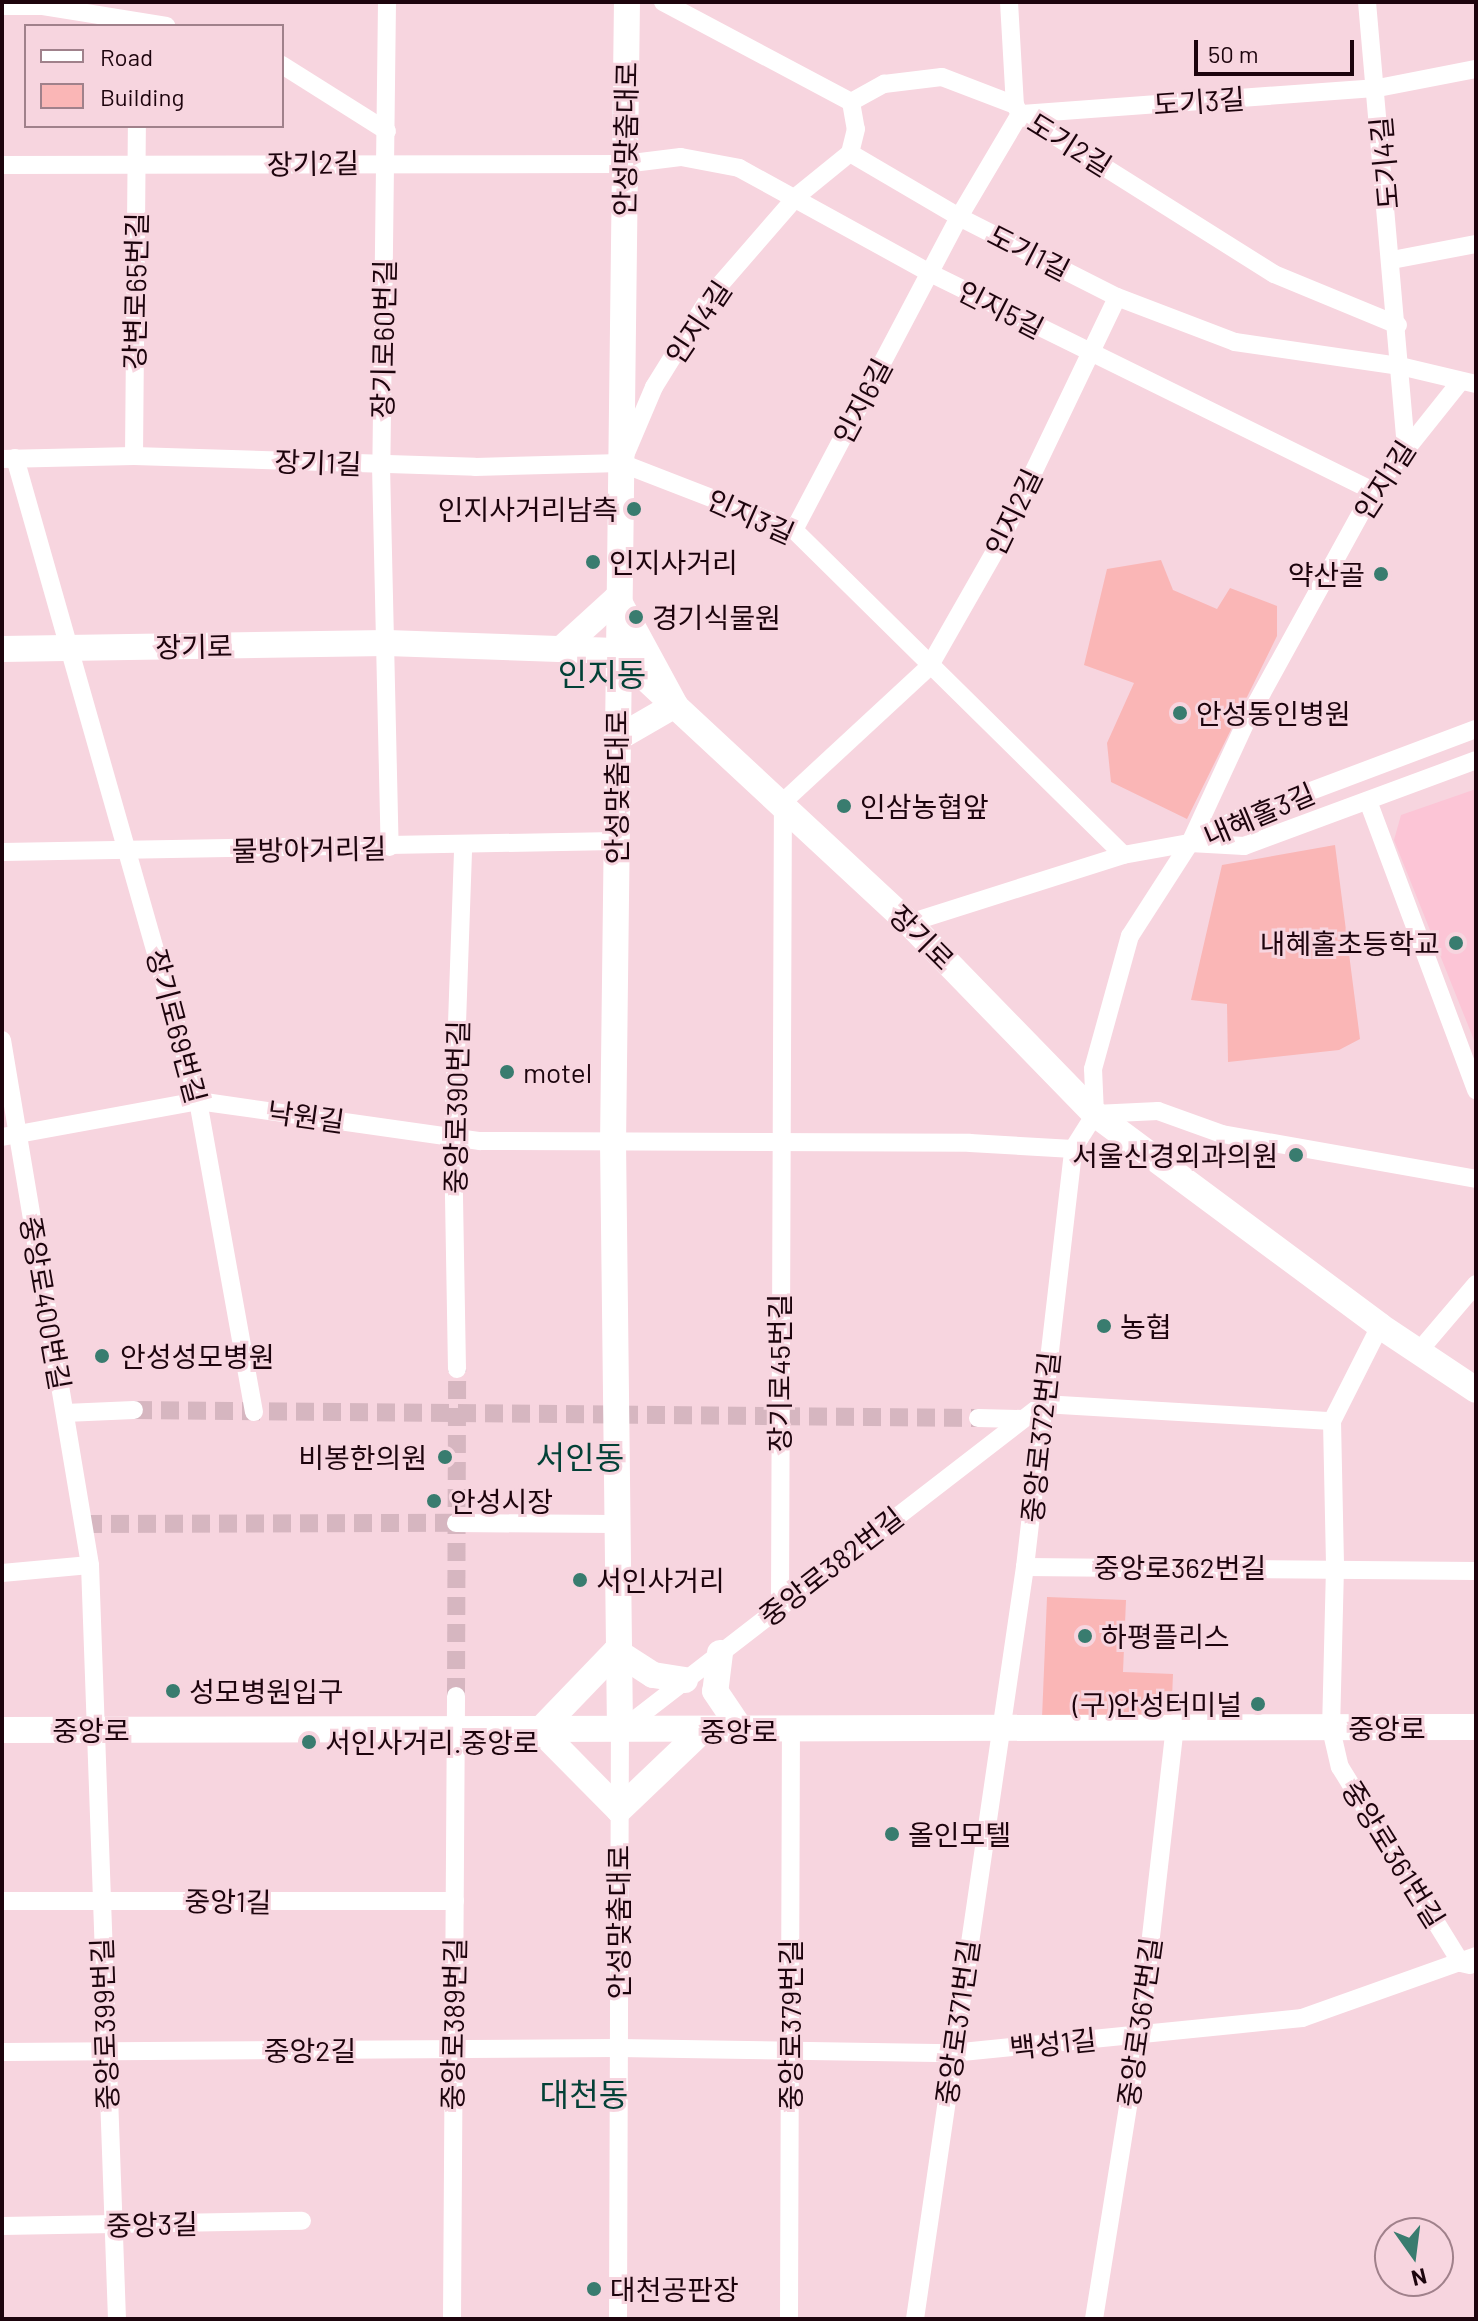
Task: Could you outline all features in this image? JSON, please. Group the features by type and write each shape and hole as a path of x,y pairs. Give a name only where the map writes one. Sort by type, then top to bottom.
{"main road":[{"name":"안성맞춤대로","path":"620,1731 616,1651 613,1145 616,651 627,2"},
{"path":"561,649 617,598 675,705 616,739"},
{"name":"장기로","path":"2,649 387,643 616,651 783,802 909,923 1095,1114 1380,1326 1476,1390"},
{"path":"685,1680 653,1675 616,1651 540,1730 619,1810 702,1731"},
{"path":"720,1653 715,1691 742,1731"},
{"name":"중앙로","path":"2,1730 791,1731 1175,1724 1331,1729 1476,1727"}],"street":[{"name":"장기로60번길","path":"387,2 381,465 387,643"},
{"path":"663,2 851,102 856,129 850,153"},
{"path":"1009,2 1018,110"},
{"name":"도기4길","path":"1367,2 1378,88 1406,444"},
{"path":"2,6 43,6 137,16 160,24"},
{"path":"284,66 387,131"},
{"name":"도기3길","path":"1018,110 1378,88 1476,69"},
{"name":"도기2길","path":"851,102 884,84 942,77 1018,110 1274,274 1398,325"},
{"name":"인지6길","path":"794,530 1018,110"},
{"name":"강변로65번길","path":"134,456 137,128"},
{"name":"인지4길","path":"621,463 654,387 711,295 797,196 850,153"},
{"name":"도기1길","path":"850,153 959,217 1117,297 1235,342 1400,366 1468,383"},
{"name":"인지5길","path":"624,164 695,159 739,168 797,196 930,273 1373,491"},
{"name":"장기2길","path":"2,165 624,164"},
{"path":"1392,260 1476,244"},
{"name":"인지2길","path":"783,802 929,667 997,548 1088,352 1117,297"},
{"name":"인지1길","path":"1095,1114 1093,1069 1126,950 1190,843 1246,722 1373,491 1406,444 1468,383"},
{"name":"장기1길","path":"69,647 8,459 134,456 381,465 621,463"},
{"name":"인지3길","path":"621,463 794,530 929,667"},
{"path":"387,643 390,847"},
{"name":"장기로69번길","path":"69,647 131,852 198,1101 254,1412"},
{"path":"929,667 1123,855"},
{"name":"내혜홀3길","path":"1190,843 1239,818 1476,729"},
{"name":"내혜홀3길","path":"1190,843 1244,846 1476,760"},
{"path":"1368,801 1476,1090"},
{"name":"장기로45번길","path":"780,1603 778,1144 783,802"},
{"name":"물방아거리길","path":"2,852 616,841"},
{"path":"909,923 1123,855 1190,843"},
{"name":"중앙로390번길","path":"457,1369 453,1138 463,845"},
{"name":"중앙로400번길","path":"2,1040 10,1136 65,1413 90,1565 98,1729"},
{"name":"낙원길","path":"10,1136 198,1101 453,1138 613,1145"},
{"path":"1095,1114 1158,1111 1222,1134 1476,1179"},
{"name":"중앙로372번길","path":"999,1725 1025,1567 1073,1149 1095,1114"},
{"path":"613,1145 778,1144 1073,1149"},
{"path":"1419,1351 1476,1284"},
{"path":"1331,1729 1335,1567 1332,1421 1380,1326"},
{"path":"1043,1404 1332,1421"},
{"name":"중앙로382번길","path":"620,1731 780,1603 1043,1404"},
{"path":"65,1413 134,1410"},
{"path":"978,1418 1023,1419"},
{"path":"456,1523 615,1524"},
{"path":"2,1573 90,1565"},
{"name":"중앙로362번길","path":"1025,1567 1335,1567 1476,1571"},
{"path":"456,1696 456,1729"},
{"name":"중앙로367번길","path":"1094,2319 1140,2033 1175,1724"},
{"name":"중앙로371번길","path":"915,2319 999,1725"},
{"name":"중앙로399번길","path":"98,1729 104,2051 117,2319"},
{"name":"중앙로389번길","path":"452,2319 456,1729"},
{"name":"중앙로361번길","path":"1331,1729 1340,1767 1471,1962"},
{"name":"안성맞춤대로","path":"618,2319 620,1731"},
{"name":"중앙로379번길","path":"789,2319 791,1731"},
{"name":"중앙1길","path":"2,1901 455,1901"},
{"name":"백성1길","path":"618,2048 789,2053 952,2053 1302,2018 1471,1962"},
{"name":"중앙2길","path":"2,2052 618,2048"},
{"name":"중앙3길","path":"2,2226 302,2221"}],"shaded area":[{"name":"내혜홀초등학교","path":"1476,789 1476,1045 1394,840 1401,815"}],"building":[{"name":"안성동인병원","path":"1161,560 1173,590 1217,609 1230,588 1277,606 1277,636 1187,819 1111,782 1107,743 1134,683 1084,665 1107,569"},
{"path":"1335,845 1360,1039 1339,1050 1228,1062 1227,1004 1191,1000 1222,865"},
{"name":"하평플리스","path":"1047,1597 1126,1600 1123,1672 1173,1674 1171,1722 1042,1718"}],"tunnel":[{"path":"456,1696 457,1369"},
{"path":"134,1410 978,1418"},
{"path":"84,1524 456,1523"}],"place":[{"name":"인지사거리남측","path":"634,509"},
{"name":"인지사거리","path":"593,562"},
{"name":"약산골","path":"1381,574"},
{"name":"경기식물원","path":"636,617"},
{"name":"안성동인병원","path":"1180,713"},
{"name":"인삼농협앞","path":"844,806"},
{"name":"내혜홀초등학교","path":"1456,943"},
{"name":"motel","path":"507,1072"},
{"name":"서울신경외과의원","path":"1296,1155"},
{"name":"농협","path":"1104,1326"},
{"name":"안성성모병원","path":"102,1356"},
{"name":"비봉한의원","path":"445,1457"},
{"name":"안성시장","path":"434,1501"},
{"name":"서인사거리","path":"580,1580"},
{"name":"하평플리스","path":"1085,1636"},
{"name":"성모병원입구","path":"173,1691"},
{"name":"(구)안성터미널","path":"1258,1704"},
{"name":"서인사거리.중앙로","path":"309,1742"},
{"name":"올인모텔","path":"892,1834"},
{"name":"대천공판장","path":"594,2289"}],"district":[{"name":"인지동","path":"602,673"},
{"name":"서인동","path":"580,1456"},
{"name":"대천동","path":"584,2093"}]}
